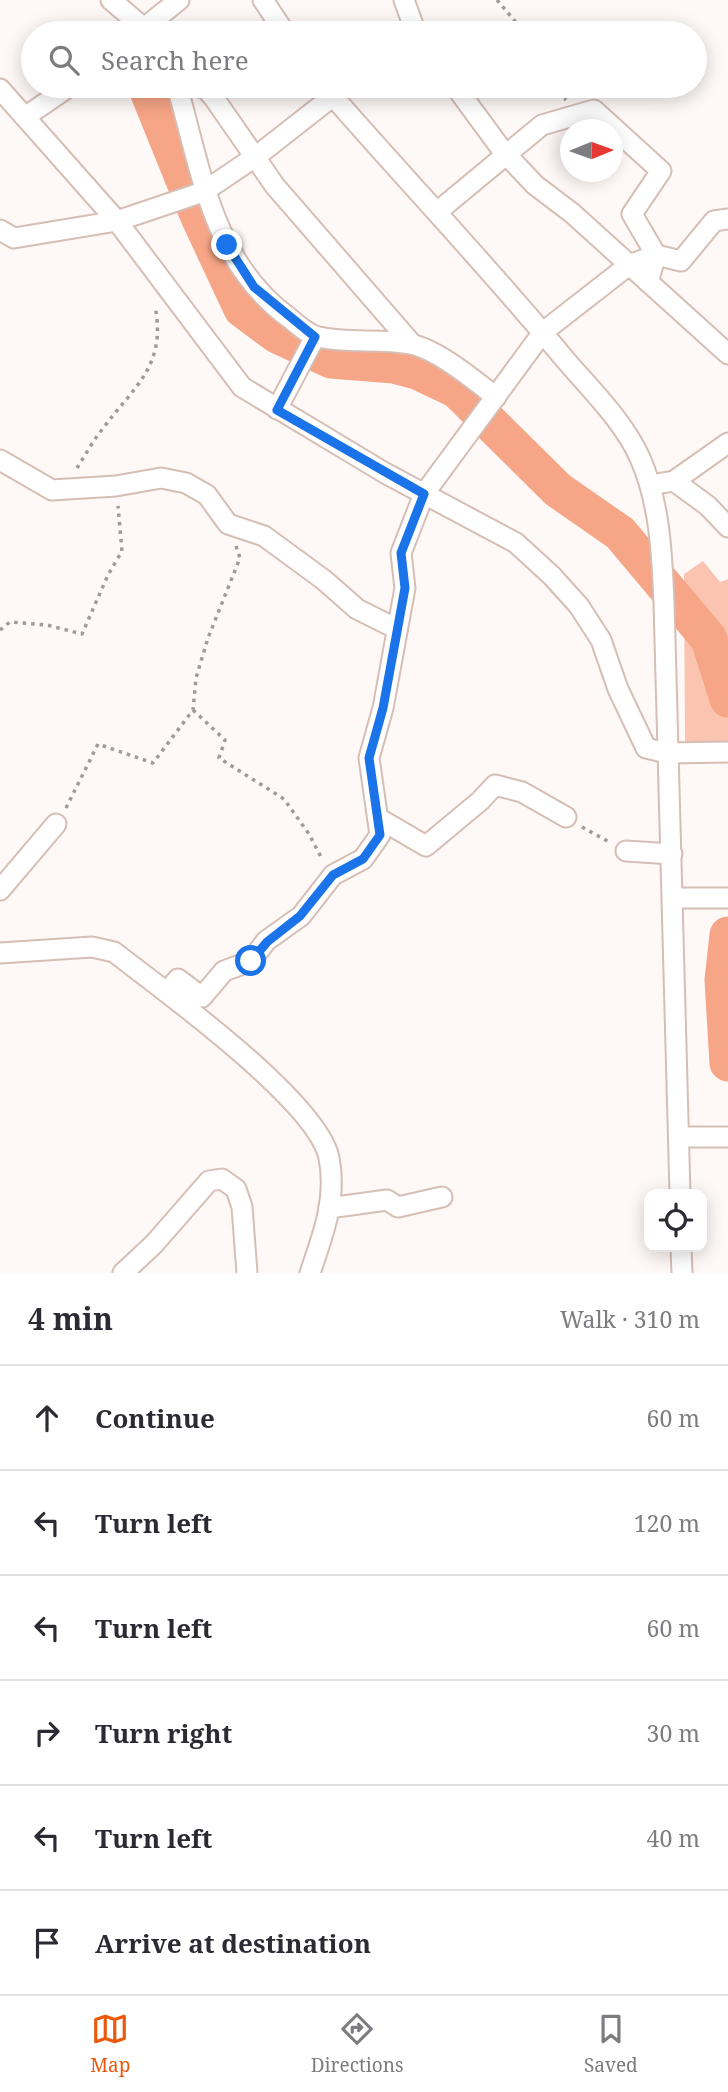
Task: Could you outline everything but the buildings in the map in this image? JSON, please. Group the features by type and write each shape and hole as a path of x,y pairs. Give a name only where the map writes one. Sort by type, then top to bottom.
{"street":[{"path":"111,0 132,21"},
{"path":"155,21 179,0"},
{"path":"263,0 277,21"},
{"path":"404,0 410,21"},
{"path":"0,89 117,221 243,387 277,410 516,544 552,576 579,606 601,640 618,689 646,748 667,753 728,752"},
{"path":"25,117 53,98"},
{"path":"180,98 203,192 227,245 254,287 315,337 339,341 412,344"},
{"path":"214,98 253,158 309,228 412,344 465,373 496,397"},
{"path":"0,230 14,238 117,221 203,192 253,158 324,98"},
{"path":"342,98 623,429 641,460 650,485 662,552 680,1189"},
{"path":"463,98 506,155 535,185 572,213 728,354"},
{"path":"437,212 542,125 594,110 661,171 632,214 656,256 648,282"},
{"path":"167,992 178,979 202,997 225,971 251,961 267,942 300,916 333,875 363,859 380,835 369,758 383,708 405,588 401,553 424,494 543,332 629,265 656,256 681,261 714,221 728,219"},
{"path":"277,410 315,337"},
{"path":"650,485 674,481 728,443"},
{"path":"0,460 52,490 116,486 161,478 186,483 206,495 228,524 264,536 324,580 357,609 397,629"},
{"path":"674,481 708,506 728,527"},
{"path":"378,818 426,846 495,785 522,792 566,817"},
{"path":"0,890 56,824"},
{"path":"626,851 672,854"},
{"path":"673,898 726,898"},
{"path":"0,953 92,947 114,952 167,992 264,1075 312,1123 329,1155 332,1185 327,1224 310,1273"},
{"path":"680,1137 724,1137"},
{"path":"124,1273 154,1244 209,1181 222,1179 236,1189 242,1207 247,1273"},
{"path":"329,1208 387,1200 398,1208 442,1197"},
{"path":"681,1252 682,1273"}],"path":[{"path":"497,0 514,21"},
{"path":"72,477 100,431 146,376 158,347 159,326 154,299"},
{"path":"0,630 10,622 30,622 82,634 108,575 122,551 116,486"},
{"path":"56,824 75,794 98,744 153,763 193,710 197,678 208,638 240,558 228,524"},
{"path":"193,710 225,740 219,758 284,799 309,834 320,858 336,873 333,875"},
{"path":"566,817 626,851"}],"shaded area":[{"path":"703,561 720,582 728,579 728,745 685,743 684,574"}],"waterway":[{"path":"151,98 199,217 242,309 277,335 331,360 394,365 417,371 457,390 558,490 620,533 709,639 728,699"},
{"path":"728,935 723,980 728,1063"}],"route":[{"path":"227,245 254,287 315,337 277,410 424,494 401,553 405,588 383,708 369,758 380,835 363,859 333,875 300,916 267,942 251,961"}]}
